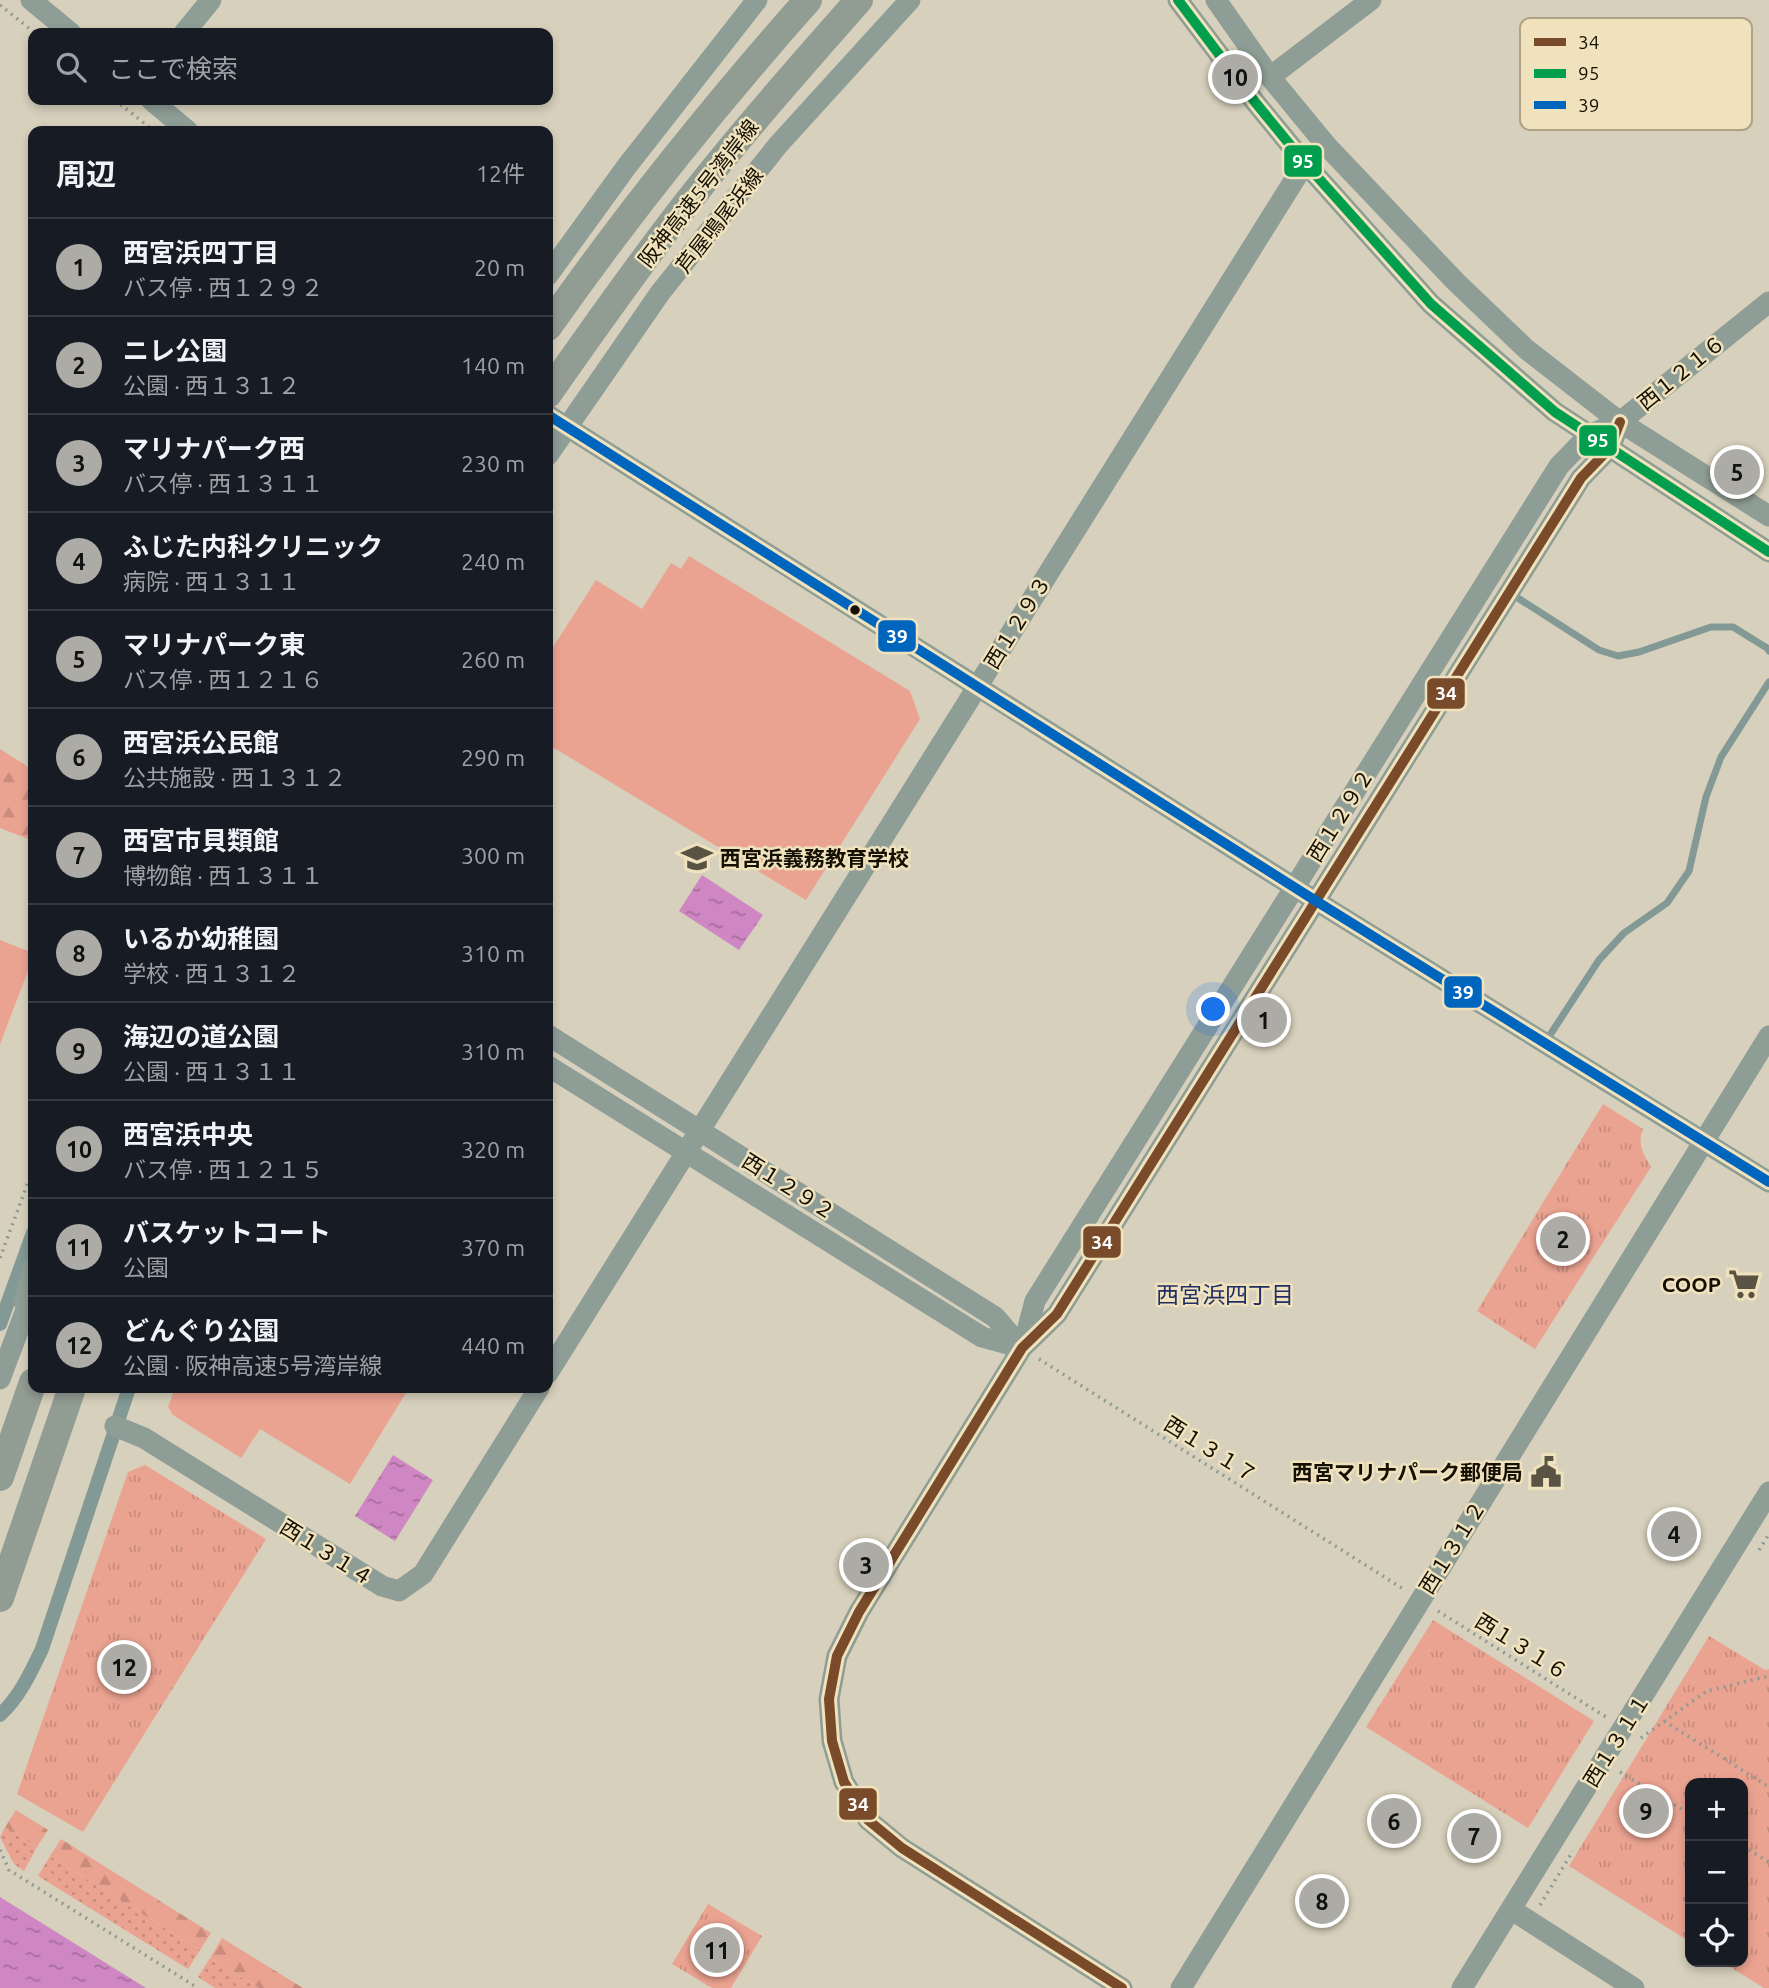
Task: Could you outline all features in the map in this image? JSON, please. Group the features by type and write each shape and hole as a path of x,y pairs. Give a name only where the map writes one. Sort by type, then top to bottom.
{"highway":[{"name":"阪神高速5号湾岸線","path":"553,320 657,180 747,68 808,0"},
{"name":"阪神高速5号湾岸線","path":"553,387 601,317 684,207 859,0"},
{"path":"0,1477 29,1393"},
{"path":"0,1598 70,1393"}],"street":[{"path":"31,0 65,28"},
{"path":"188,28 211,0"},
{"path":"553,268 626,166 757,0"},
{"name":"芦屋鳴尾浜線","path":"557,421 778,145 910,0"},
{"path":"1178,0 1305,163 1431,304 1555,412 1769,552"},
{"path":"1216,0 1270,77 1326,145 1455,281 1526,349 1620,422 1769,516"},
{"path":"1270,77 1371,0"},
{"path":"157,105 182,126"},
{"name":"西１２９３","path":"685,1152 1305,163"},
{"name":"西１２１６","path":"1590,435 1620,422 1769,302"},
{"path":"557,421 1316,901 1769,1182"},
{"name":"西１２９２","path":"1022,1348 1057,1314 1581,478 1610,448 1620,422"},
{"name":"西１２９２","path":"1022,1348 1035,1301 1559,466 1590,435"},
{"name":"西１３１２","path":"1181,1988 1769,1036"},
{"name":"西１２９２","path":"553,1038 995,1317 1022,1348"},
{"name":"西１２９２","path":"553,1069 982,1337 1022,1348"},
{"path":"553,1365 685,1152"},
{"path":"0,1379 8,1329 28,1252"},
{"path":"8,1329 28,1280"},
{"path":"8,1329 28,1298"},
{"path":"1022,1348 859,1612 837,1656 829,1699 832,1741 845,1782 876,1827 902,1848 1122,1988"},
{"path":"0,1715 12,1704 26,1682 42,1649 127,1393"},
{"name":"西１３１４","path":"115,1426 144,1438 382,1586 399,1591 423,1574 536,1393"},
{"name":"西１３１１","path":"1462,1988 1769,1492"},
{"path":"1512,1910 1634,1988"}],"lane":[{"path":"1509,593 1599,650 1618,656 1639,652 1711,627 1732,627 1769,651"},
{"path":"1545,1043 1599,960 1624,933 1667,903 1689,871 1706,797 1721,757 1769,682"}],"path":[{"path":"0,5 28,28"},
{"path":"121,105 148,126"},
{"path":"0,1258 28,1182"},
{"name":"西１３１７","path":"1022,1348 1420,1600"},
{"name":"西１３１６","path":"1420,1600 1609,1718"},
{"path":"1641,1738 1707,1691 1769,1676"},
{"path":"1664,1721 1769,1787"},
{"path":"1620,1772 1685,1811"},
{"path":"1748,1849 1769,1861"},
{"path":"0,1850 9,1870 198,1988"}],"green space":[{"path":"689,556 910,691 920,719 806,900 553,750 553,647 596,580 642,609 671,563 681,569"},
{"path":"0,749 28,767 28,839 0,828"},
{"path":"0,940 28,951 28,971 0,1044"},
{"path":"1603,1104 1643,1129 1641,1144 1651,1167 1535,1349 1477,1311"},
{"path":"173,1393 406,1393 350,1484 260,1429 241,1458 173,1415 168,1407"},
{"path":"145,1465 266,1539 83,1832 17,1794 128,1472"},
{"path":"1433,1620 1594,1721 1528,1828 1366,1727"},
{"path":"1709,1636 1765,1670 1769,1669 1769,1988 1764,1988 1730,1967 1748,1967 1748,1778 1685,1778 1685,1939 1569,1866"},
{"path":"16,1810 48,1830 37,1847 5,1827"},
{"path":"5,1827 37,1847 24,1871 14,1864 0,1837"},
{"path":"61,1839 211,1933 200,1950 50,1856"},
{"path":"50,1856 200,1950 188,1969 38,1876"},
{"path":"708,1904 762,1936 731,1988 712,1988 672,1964"},
{"path":"222,1938 303,1988 259,1988 210,1958"},
{"path":"210,1958 259,1988 215,1988 198,1977"}],"water":[{"path":"702,875 763,915 739,950 679,911"},
{"path":"393,1455 433,1480 395,1541 355,1516"},
{"path":"0,1897 146,1988 0,1988"}],"transit line":[{"name":"95","path":"1178,0 1305,163 1431,304 1555,412 1769,552"},
{"name":"39","path":"553,418 1316,901 1769,1182"},
{"name":"34","path":"1122,1988 902,1848 868,1820 844,1782 832,1741 829,1699 837,1656 859,1612 1022,1348 1057,1314 1581,478 1610,448 1620,422"}],"place":[{"name":"西宮浜中央","path":"1235,77"},
{"name":"マリナパーク東","path":"1737,472"},
{"name":"西宮浜義務教育学校","path":"697,858"},
{"name":"西宮浜四丁目","path":"1264,1020"},
{"name":"ニレ公園","path":"1563,1239"},
{"name":"COOP","path":"1744,1284"},
{"name":"西宮マリナパーク郵便局","path":"1546,1472"},
{"name":"ふじた内科クリニック","path":"1674,1534"},
{"name":"マリナパーク西","path":"866,1565"},
{"name":"どんぐり公園","path":"124,1667"},
{"name":"海辺の道公園","path":"1646,1811"},
{"name":"西宮浜公民館","path":"1394,1821"},
{"name":"西宮市貝類館","path":"1474,1836"},
{"name":"いるか幼稚園","path":"1322,1901"},
{"name":"バスケットコート","path":"717,1950"}],"district":[{"name":"西宮浜四丁目","path":"1225,1294"}]}
